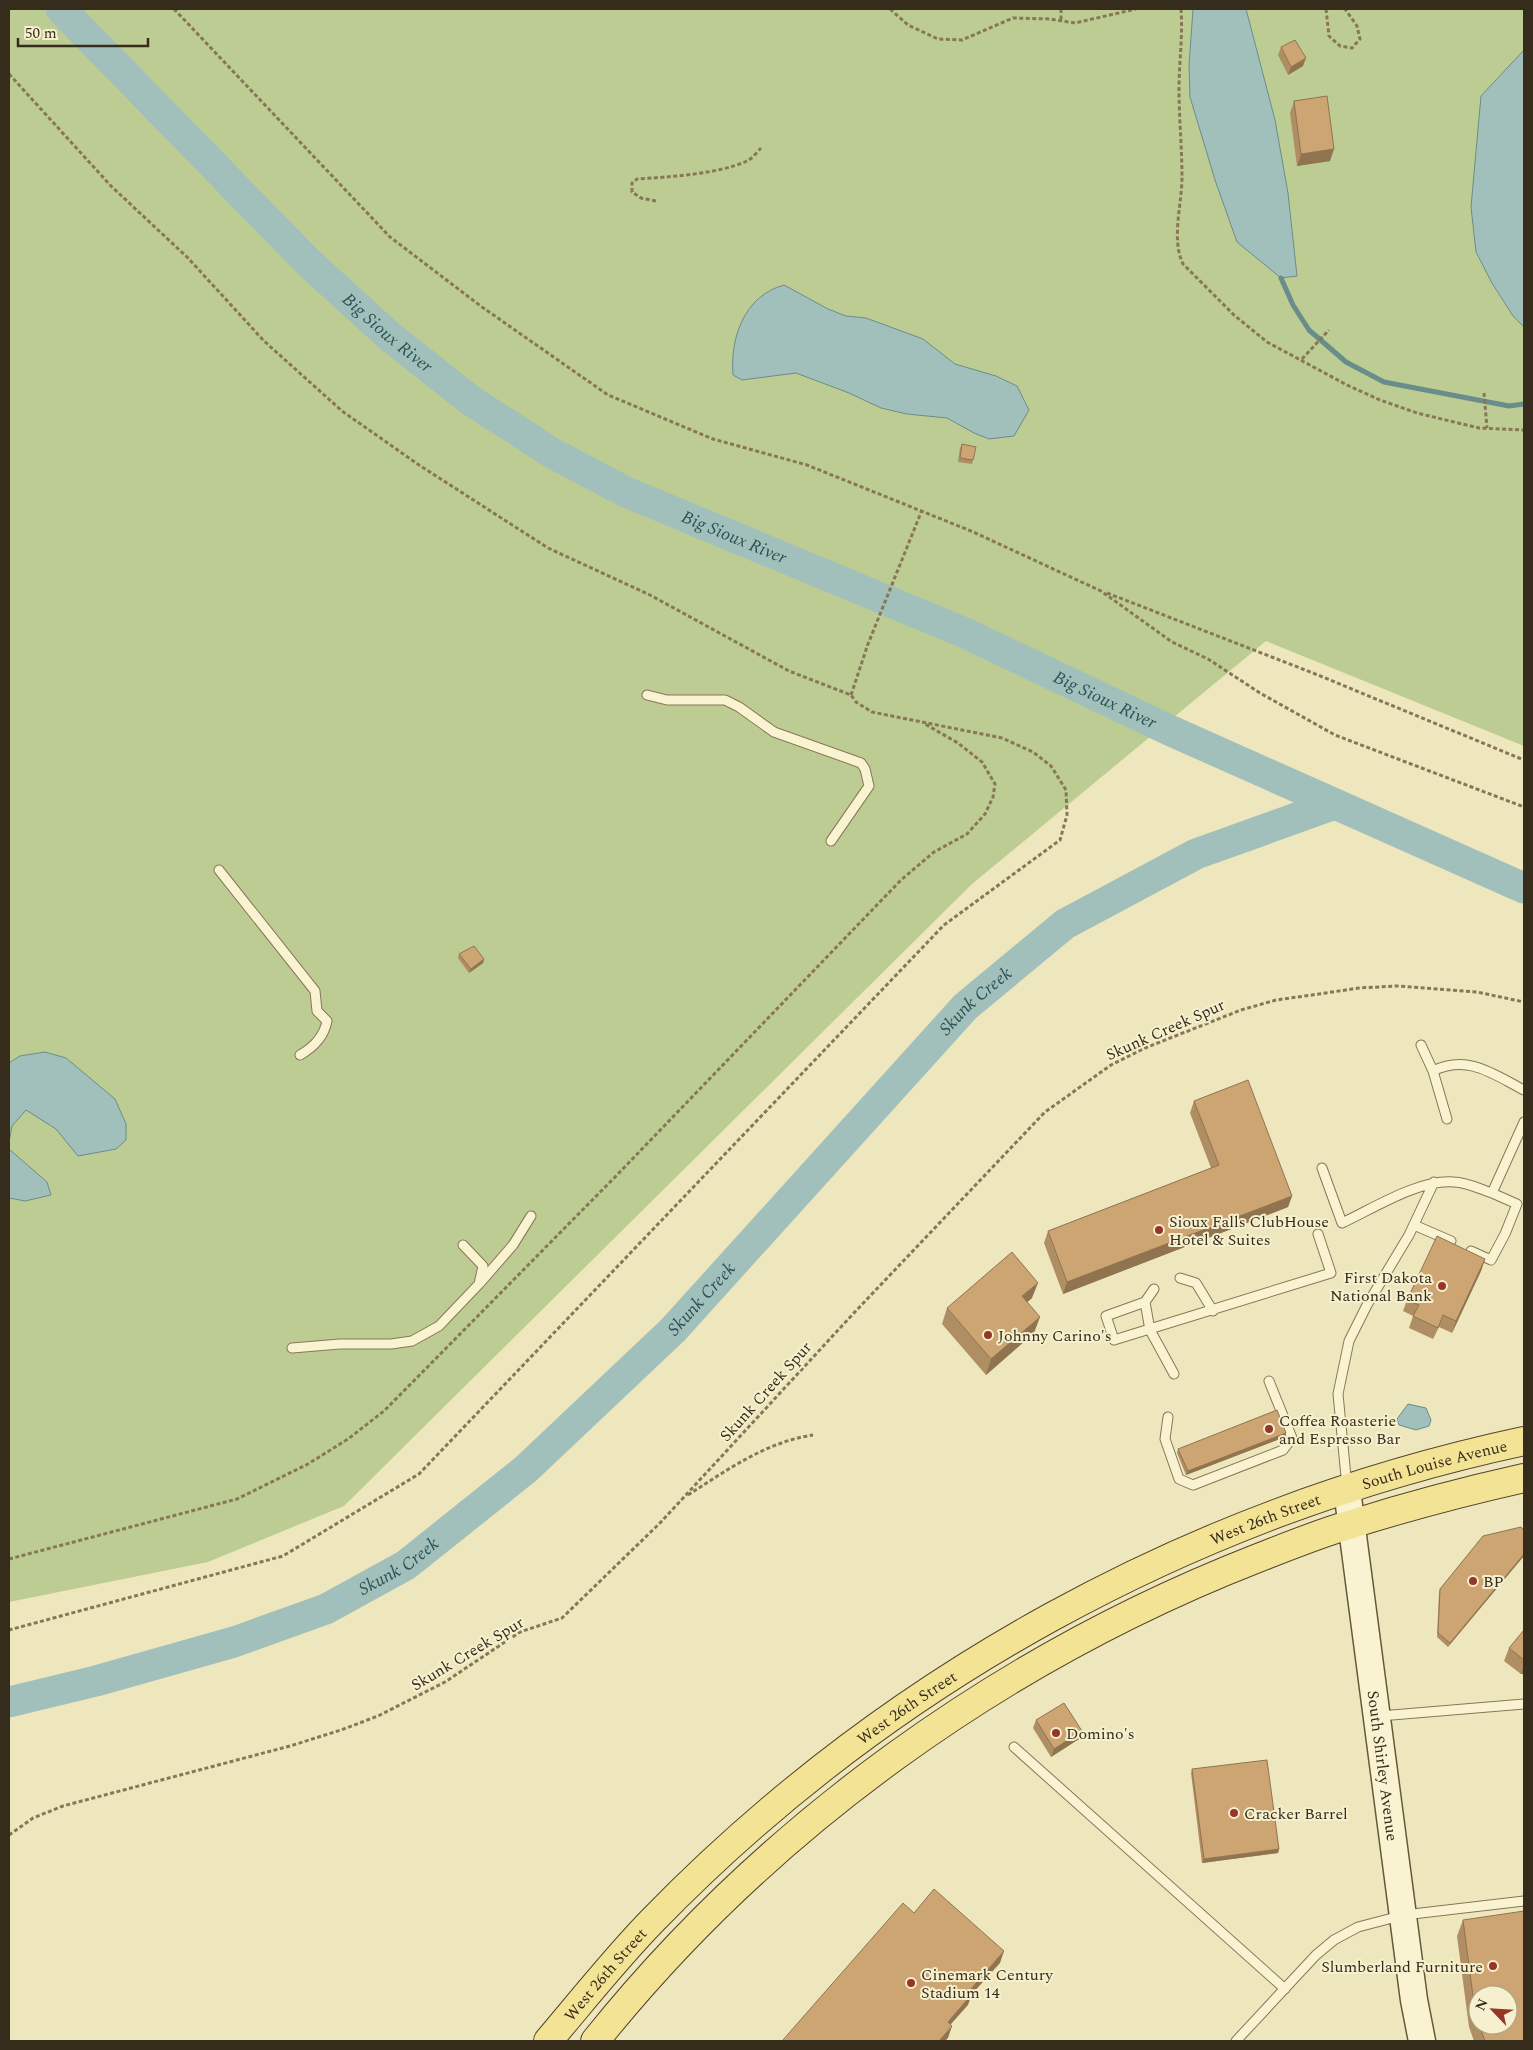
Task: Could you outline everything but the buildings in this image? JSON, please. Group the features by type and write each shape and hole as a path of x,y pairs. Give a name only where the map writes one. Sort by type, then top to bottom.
{"main road":[{"name":"South Louise Avenue","path":"1347,1490 1429,1463 1524,1441"},
{"name":"South Louise Avenue","path":"1350,1524 1524,1478"},
{"name":"West 26th Street","path":"548,2041 650,1923 728,1846 824,1766 923,1694 1049,1617 1124,1578 1274,1513 1347,1490"},
{"path":"595,2041 676,1947 752,1872 846,1794 943,1723 1058,1652 1139,1610 1211,1577 1350,1524"}],"street":[{"name":"South Shirley Avenue","path":"1347,1490 1414,2000 1422,2041"}],"lane":[{"path":"647,695 668,700 724,700 739,707 774,732 861,763 865,769 868,786 831,841"},
{"path":"219,870 315,991 317,1010 327,1021 326,1031 314,1046 300,1055"},
{"path":"1421,1045 1433,1071 1447,1119"},
{"path":"1433,1071 1447,1065 1468,1064 1524,1090"},
{"path":"1492,1193 1524,1122"},
{"path":"1322,1168 1342,1223 1414,1189 1434,1182 1456,1182 1492,1193 1517,1204 1505,1234 1491,1260 1472,1250"},
{"path":"1347,1490 1338,1394 1341,1372 1349,1341 1414,1224 1434,1182"},
{"path":"292,1348 340,1344 390,1344 412,1341 439,1326 479,1284 513,1245 531,1216"},
{"path":"1414,1224 1452,1241"},
{"path":"1154,1289 1145,1302 1106,1316 1114,1340 1331,1273 1318,1234"},
{"path":"463,1245 483,1266 479,1284"},
{"path":"1180,1278 1196,1283 1213,1311"},
{"path":"1145,1302 1150,1330 1174,1374"},
{"path":"1168,1417 1165,1439 1179,1480 1193,1485 1283,1450 1292,1438 1269,1381"},
{"path":"1378,1716 1524,1704"},
{"path":"1014,1747 1285,1988"},
{"path":"1236,2041 1285,1988 1334,1940 1358,1927 1404,1915 1524,1901"}],"path":[{"path":"174,9 390,237 482,307 608,395 713,440 807,465 922,510 1101,591 1312,672 1524,760"},
{"path":"890,9 908,24 938,38 962,40 1013,18 1075,22 1136,9"},
{"path":"1061,9 1061,21"},
{"path":"1181,9 1179,88 1182,178 1178,254 1183,264 1267,342 1302,359 1347,385 1380,400 1417,413 1487,428 1524,430"},
{"path":"1326,9 1329,36 1340,46 1352,48 1360,39 1360,32 1345,9"},
{"path":"9,74 111,186 188,258 264,341 342,411 419,465 548,548 650,595 789,671 851,695 856,702 872,712 1002,738 1033,752 1051,766 1066,790 1067,815 1060,840 944,925 419,1474 283,1556 9,1630"},
{"path":"656,201 641,198 632,192 632,183 637,179 670,177 728,167 749,161 760,148"},
{"path":"1302,359 1311,347 1329,330"},
{"path":"1484,393 1487,428"},
{"path":"851,695 868,644 922,510"},
{"path":"1101,591 1172,642 1208,659 1260,693 1336,735 1524,808"},
{"path":"9,1559 236,1500 308,1464 348,1439 384,1411 616,1176 901,880 934,852 967,834 985,814 993,797 995,784 982,762 958,743 922,722"},
{"name":"Skunk Creek Spur","path":"9,1835 33,1818 63,1806 290,1746 341,1730 411,1700 446,1682 520,1632 562,1618 684,1498 858,1308 1045,1112 1111,1065 1145,1048 1241,1010 1276,1000 1359,988 1397,986 1476,992 1524,1002"},
{"path":"684,1498 760,1450 796,1438 813,1435"}],"green space":[{"path":"9,9 1524,9 1524,746 1266,641 972,884 344,1506 208,1562 9,1602"}],"water":[{"path":"1193,9 1246,9 1275,120 1288,193 1297,276 1281,278 1237,242 1215,180 1190,97 1189,65"},
{"path":"1524,50 1524,327 1513,316 1492,283 1476,252 1471,207 1481,96"},
{"path":"784,285 828,309 846,316 866,318 923,339 955,364 996,376 1017,386 1029,410 1014,436 989,439 947,418 907,414 881,408 849,393 796,373 742,380 733,375 734,347 742,320 759,298"},
{"path":"45,1052 66,1058 115,1099 126,1124 126,1140 116,1149 78,1156 56,1129 26,1110 12,1126 9,1142 9,1063 20,1056"},
{"path":"9,1149 47,1182 51,1195 25,1201 9,1198"},
{"path":"1408,1404 1426,1408 1431,1420 1429,1426 1416,1430 1399,1425 1397,1419"}],"waterway":[{"name":"Big Sioux River","path":"61,9 308,262 388,335 470,400 552,453 626,492 965,633 1169,730 1524,888"},
{"path":"1281,278 1293,305 1309,330 1346,362 1384,382 1509,406 1524,404"},
{"name":"Skunk Creek","path":"9,1702 96,1681 234,1642 326,1609 406,1565 526,1469 673,1330 965,1007 1065,924 1196,854 1335,804"}],"place":[{"name":"Sioux Falls ClubHouse Hotel & Suites","path":"1159,1230"},
{"name":"First Dakota National Bank","path":"1442,1286"},
{"name":"Johnny Carino's","path":"988,1335"},
{"name":"Coffea Roasterie and Espresso Bar","path":"1269,1429"},
{"name":"BP","path":"1473,1581"},
{"name":"Domino's","path":"1056,1733"},
{"name":"Cracker Barrel","path":"1234,1813"},
{"name":"Slumberland Furniture","path":"1493,1966"},
{"name":"Cinemark Century Stadium 14","path":"911,1983"}]}
